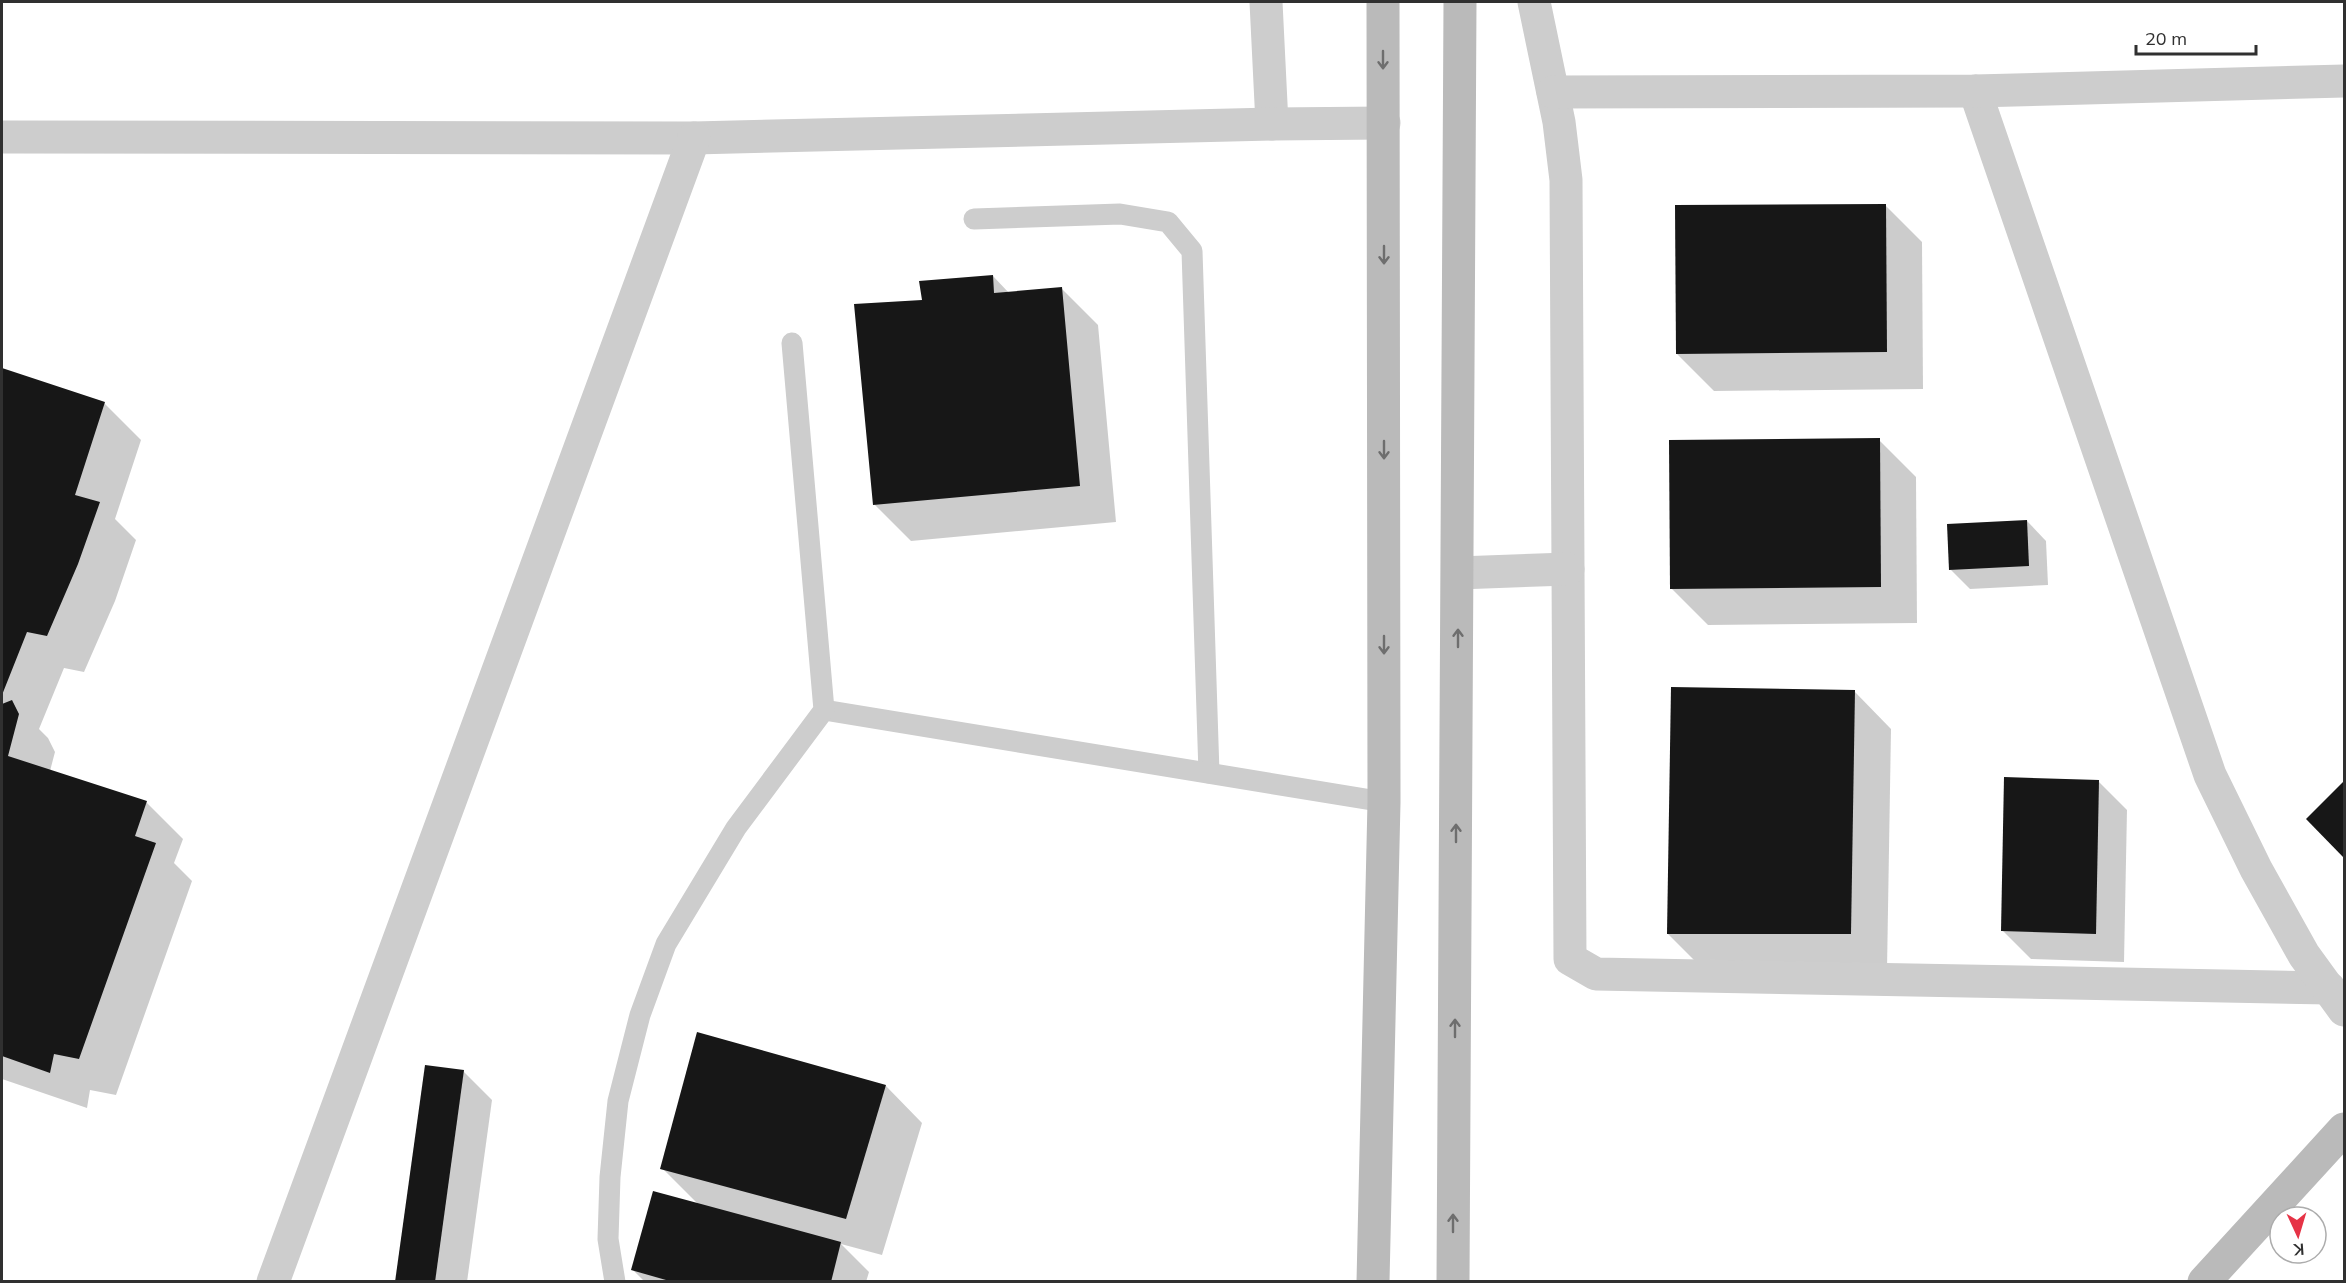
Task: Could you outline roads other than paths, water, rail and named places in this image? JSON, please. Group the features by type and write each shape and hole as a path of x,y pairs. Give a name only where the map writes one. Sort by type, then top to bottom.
{"main road":[{"path":"1373,1281 1384,801 1383,2"},
{"path":"1453,1281 1460,2"},
{"path":"2204,1281 2344,1129"}],"street":[{"path":"1266,2 1272,124"},
{"path":"1534,2 1559,122 1566,180 1570,959 1596,974 2337,999"},
{"path":"1553,92 1975,91 2344,81"},
{"path":"1975,91 2210,775 2256,869 2304,956 2337,999"},
{"path":"2,137 694,138 1384,123"},
{"path":"273,1281 694,138"},
{"path":"1458,573 1568,569"}],"lane":[{"path":"974,219 1120,214 1168,222 1192,251 1209,773"},
{"path":"615,1281 608,1239 610,1177 618,1101 640,1016 666,944 736,828 824,710 792,343"},
{"path":"824,710 1384,801"}]}
